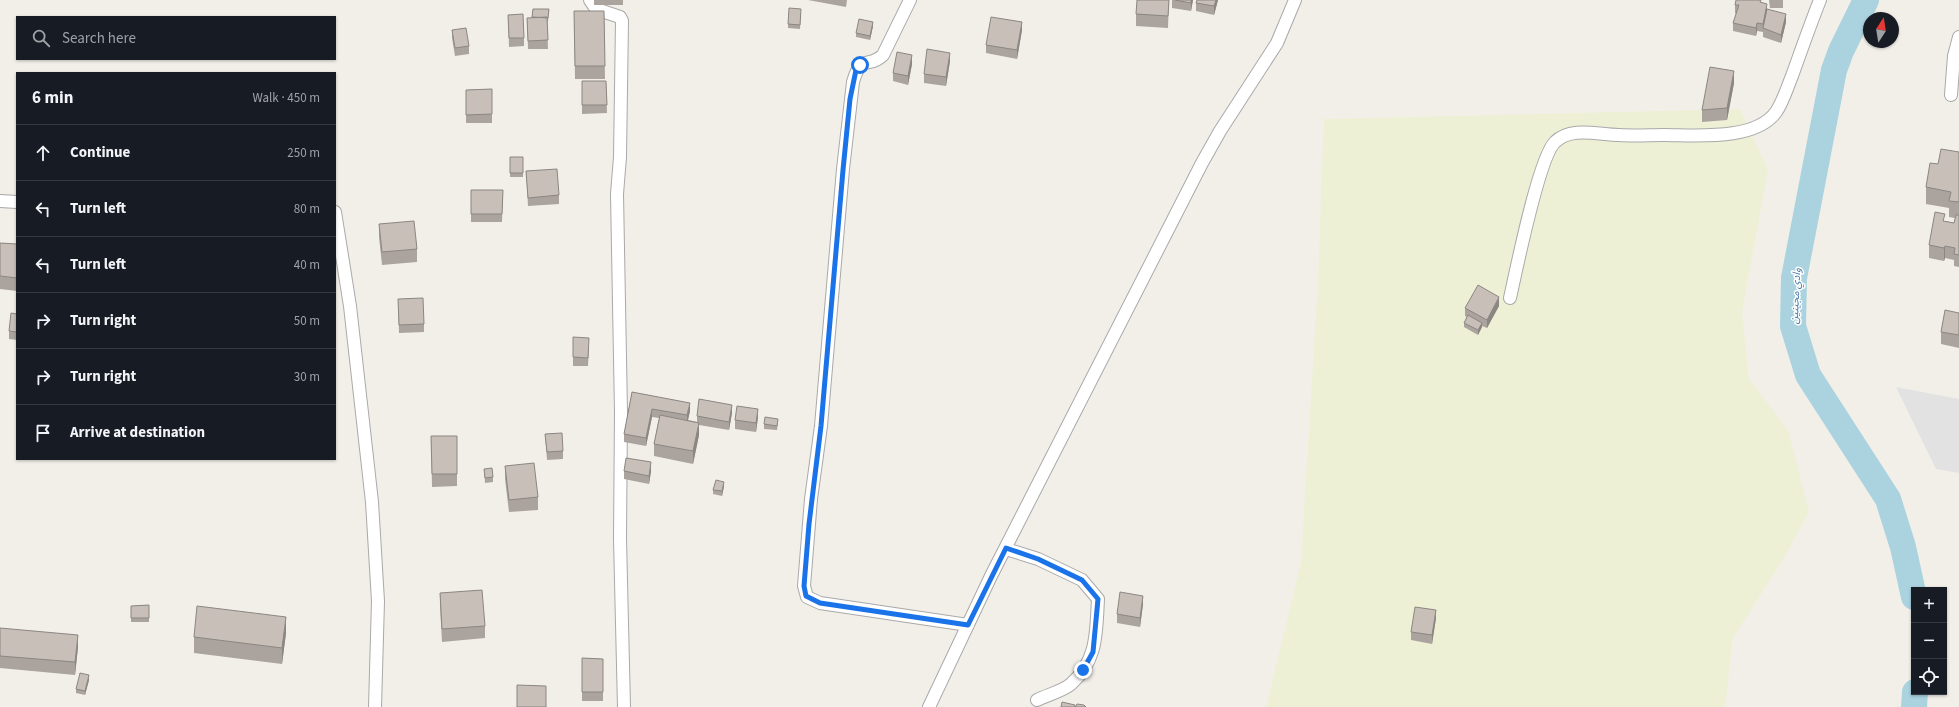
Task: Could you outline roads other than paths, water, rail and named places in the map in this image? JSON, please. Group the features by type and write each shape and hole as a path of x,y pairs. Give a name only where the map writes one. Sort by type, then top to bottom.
{"street":[{"path":"590,0 596,9 620,17 622,21 620,157 617,194 621,412 620,547 624,707"},
{"path":"910,0 883,55 880,59 860,65 856,70 853,82 843,170 821,426 812,498 804,586 806,596 820,603 968,625"},
{"path":"929,707 1006,548 1202,163 1227,119 1277,43 1295,0"},
{"path":"1510,298 1542,167 1554,143 1564,136 1580,133 1619,135 1702,135 1724,134 1758,127 1776,112 1784,95 1820,0"},
{"path":"1951,95 1954,56 1959,37"},
{"path":"0,201 16,202"},
{"path":"336,218 350,306 372,502 378,601 375,707"},
{"path":"1006,548 1038,559 1082,580 1098,599 1093,652 1083,670 1070,685 1037,700"}],"waterway":[{"name":"وادي مجينين","path":"1866,0 1841,51 1834,70 1794,278 1793,326 1808,375 1888,499 1903,547 1912,587"},
{"name":"وادي مجينين","path":"1914,707 1915,695"}]}
